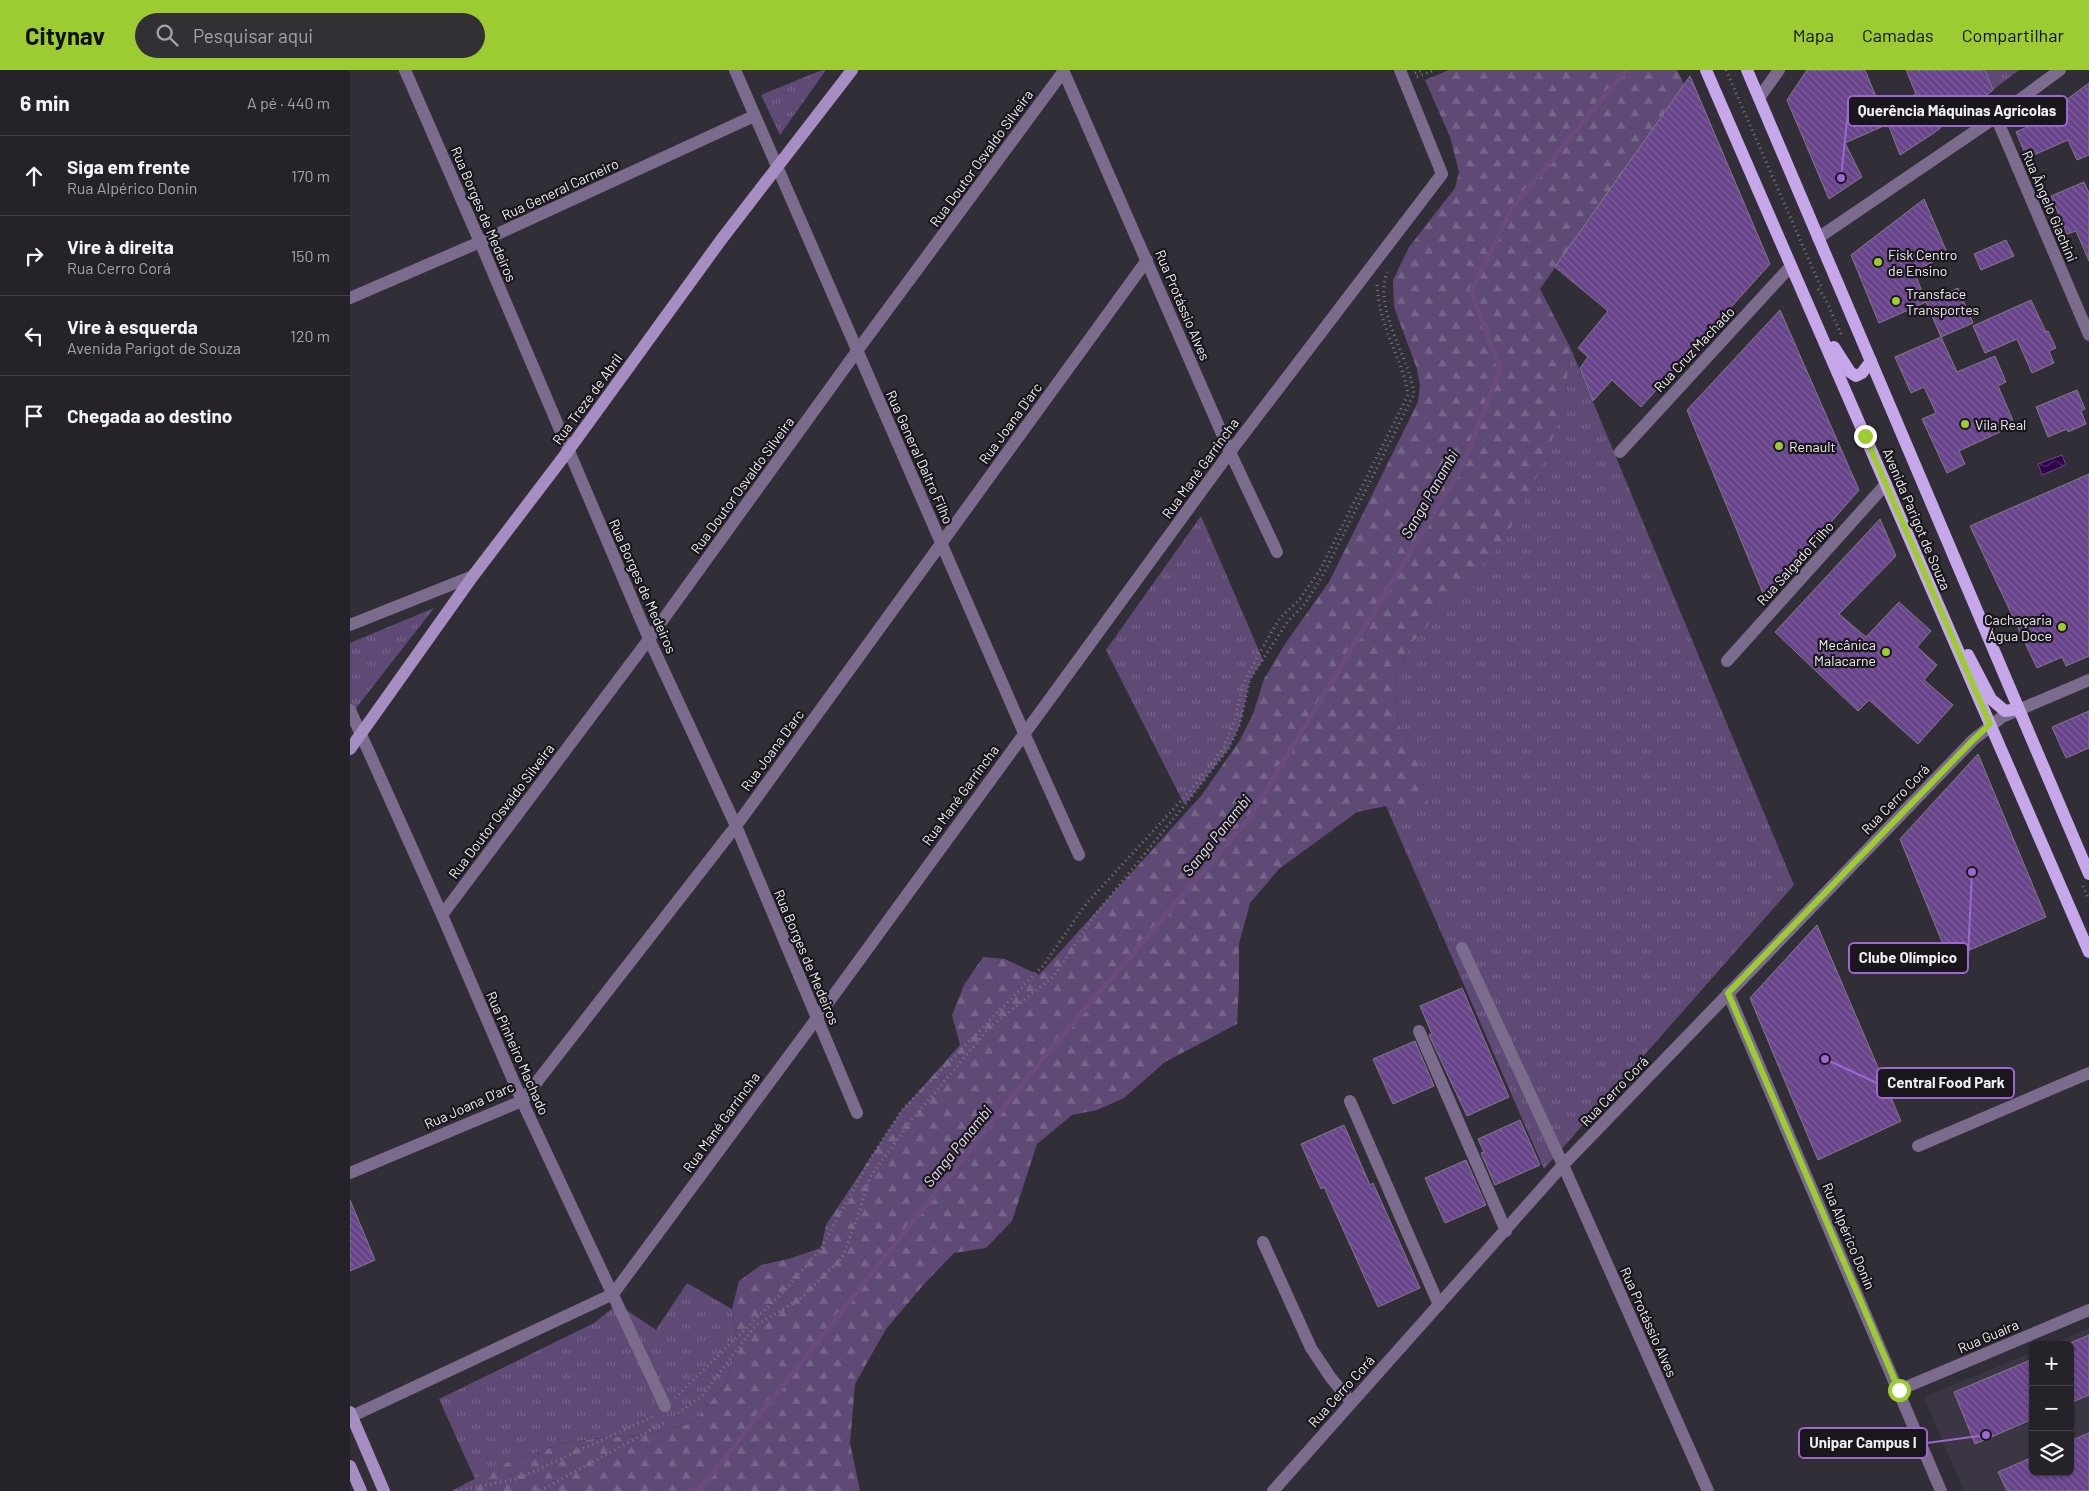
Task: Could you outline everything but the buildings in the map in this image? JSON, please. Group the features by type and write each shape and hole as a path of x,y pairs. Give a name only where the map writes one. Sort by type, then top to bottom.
{"main road":[{"path":"1738,70 1752,92 1759,98"},
{"name":"Avenida Parigot de Souza","path":"1747,70 2089,874"},
{"name":"Avenida Parigot de Souza","path":"1707,71 2089,952"},
{"path":"1808,302 1850,372 1858,376 1871,360"},
{"path":"1940,610 1966,651 1991,699 2005,710 2018,709"}],"street":[{"name":"Rua Borges de Medeiros","path":"405,70 649,639 736,826 857,1113"},
{"name":"Rua General Daltro Filho","path":"735,70 1079,855"},
{"name":"Rua Treze de Abril","path":"350,749 473,576 722,240 852,70"},
{"name":"Rua Mané Garrincha","path":"351,1415 613,1294 1230,452 1442,174 1400,70"},
{"path":"1759,98 1779,70"},
{"path":"1818,238 1996,117 2060,70"},
{"name":"Rua Protássio Alves","path":"1063,71 1230,452 1277,552"},
{"name":"Rua Doutor Osvaldo Silveira","path":"442,915 649,639 857,351 1063,71"},
{"name":"Rua General Carneiro","path":"350,298 480,242 754,116"},
{"name":"Rua Ângelo Giachini","path":"1996,117 2089,334"},
{"name":"Rua Joana D'arc","path":"350,1172 522,1101 736,826 1147,260"},
{"name":"Rua Cruz Machado","path":"1620,452 1791,266"},
{"name":"Rua Salgado Filho","path":"1727,661 1886,484"},
{"path":"350,626 473,576"},
{"name":"Rua Cerro Corá","path":"1273,1491 1506,1231 1563,1164 1973,740 1990,724 2018,709 2089,680"},
{"name":"Rua Pinheiro Machado","path":"350,710 442,915 522,1101 665,1406"},
{"name":"Rua Protássio Alves","path":"1462,948 1563,1164 1708,1491"},
{"name":"Rua Alpérico Donin","path":"1728,993 1941,1491"},
{"path":"1420,1032 1506,1231"},
{"path":"1918,1146 2089,1074"},
{"path":"1350,1101 1439,1305"},
{"path":"1262,1242 1311,1348 1331,1378 1351,1402"},
{"name":"Rua Guaíra","path":"1899,1390 2089,1310"},
{"path":"351,1415 384,1491"},
{"path":"350,1466 361,1491"}],"path":[{"path":"1419,86 1416,78 1435,70"},
{"path":"540,1491 657,1428 702,1396 755,1326 800,1299 842,1258 870,1177 911,1120 990,1027 1054,976 1094,916 1191,798 1229,748 1240,724 1250,679 1288,621 1305,604 1324,573 1414,394 1412,378 1390,324 1385,300 1383,283 1388,266"}],"shaded area":[{"path":"2089,1328 2089,1491 1964,1491 1924,1397 2029,1354 2029,1476 2074,1476 2074,1341 2059,1341"}],"green space":[{"path":"826,70 780,135 761,95"},
{"path":"1449,70 1677,70 1684,84 1540,289 1571,349 1565,395 1557,427 1532,488 1501,545 1411,644 1395,680 1398,722 1422,773 1428,803 1403,817 1386,806 1357,812 1279,869 1250,903 1239,944 1237,1024 1165,1062 1124,1098 1097,1110 1072,1115 1037,1144 1012,1221 986,1248 954,1253 925,1283 886,1329 855,1384 850,1443 860,1491 452,1491 502,1464 564,1443 608,1437 644,1435 693,1423 725,1384 738,1346 732,1309 739,1281 761,1265 788,1259 821,1248 826,1225 902,1110 960,1045 952,1015 964,985 983,957 1005,959 1039,975 1201,796 1240,740 1253,714 1264,679 1285,644 1329,582 1418,402 1420,386 1417,369 1394,307 1393,280 1409,247 1455,188 1459,172 1450,137 1425,80"},
{"path":"1985,70 2019,70 1993,90"},
{"path":"1571,349 1794,885 1544,1169 1386,806 1403,817 1422,773 1398,722 1395,680 1411,644 1447,603 1565,395"},
{"path":"1201,516 1263,660 1250,679 1240,724 1229,748 1184,804 1106,650"},
{"path":"434,608 353,712 350,705 350,643"},
{"path":"687,1283 732,1309 738,1346 725,1384 693,1423 644,1435 607,1437 564,1443 502,1464 475,1479 439,1399 594,1323 618,1304 656,1330"}],"water":[{"path":"2062,455 2066,465 2042,475 2038,464"}],"waterway":[{"name":"Sanga Panambi","path":"688,1491 700,1489 1048,1052 1250,817 1464,463 1500,369 1471,291 1512,208 1626,70"}],"place":[{"name":"Querência Máquinas Agrícolas","path":"1841,178"},
{"name":"Fisk Centro de Ensino","path":"1878,262"},
{"name":"Transface Transportes","path":"1896,301"},
{"name":"Vila Real","path":"1965,424"},
{"name":"Renault","path":"1779,446"},
{"name":"Cachaçaria Água Doce","path":"2062,627"},
{"name":"Mecânica Malacarne","path":"1886,652"},
{"name":"Clube Olímpico","path":"1972,872"},
{"name":"Central Food Park","path":"1825,1059"},
{"name":"Unipar Campus I","path":"1986,1435"}],"route":[{"path":"1865,436 1990,724 1728,993 1899,1390"}]}
